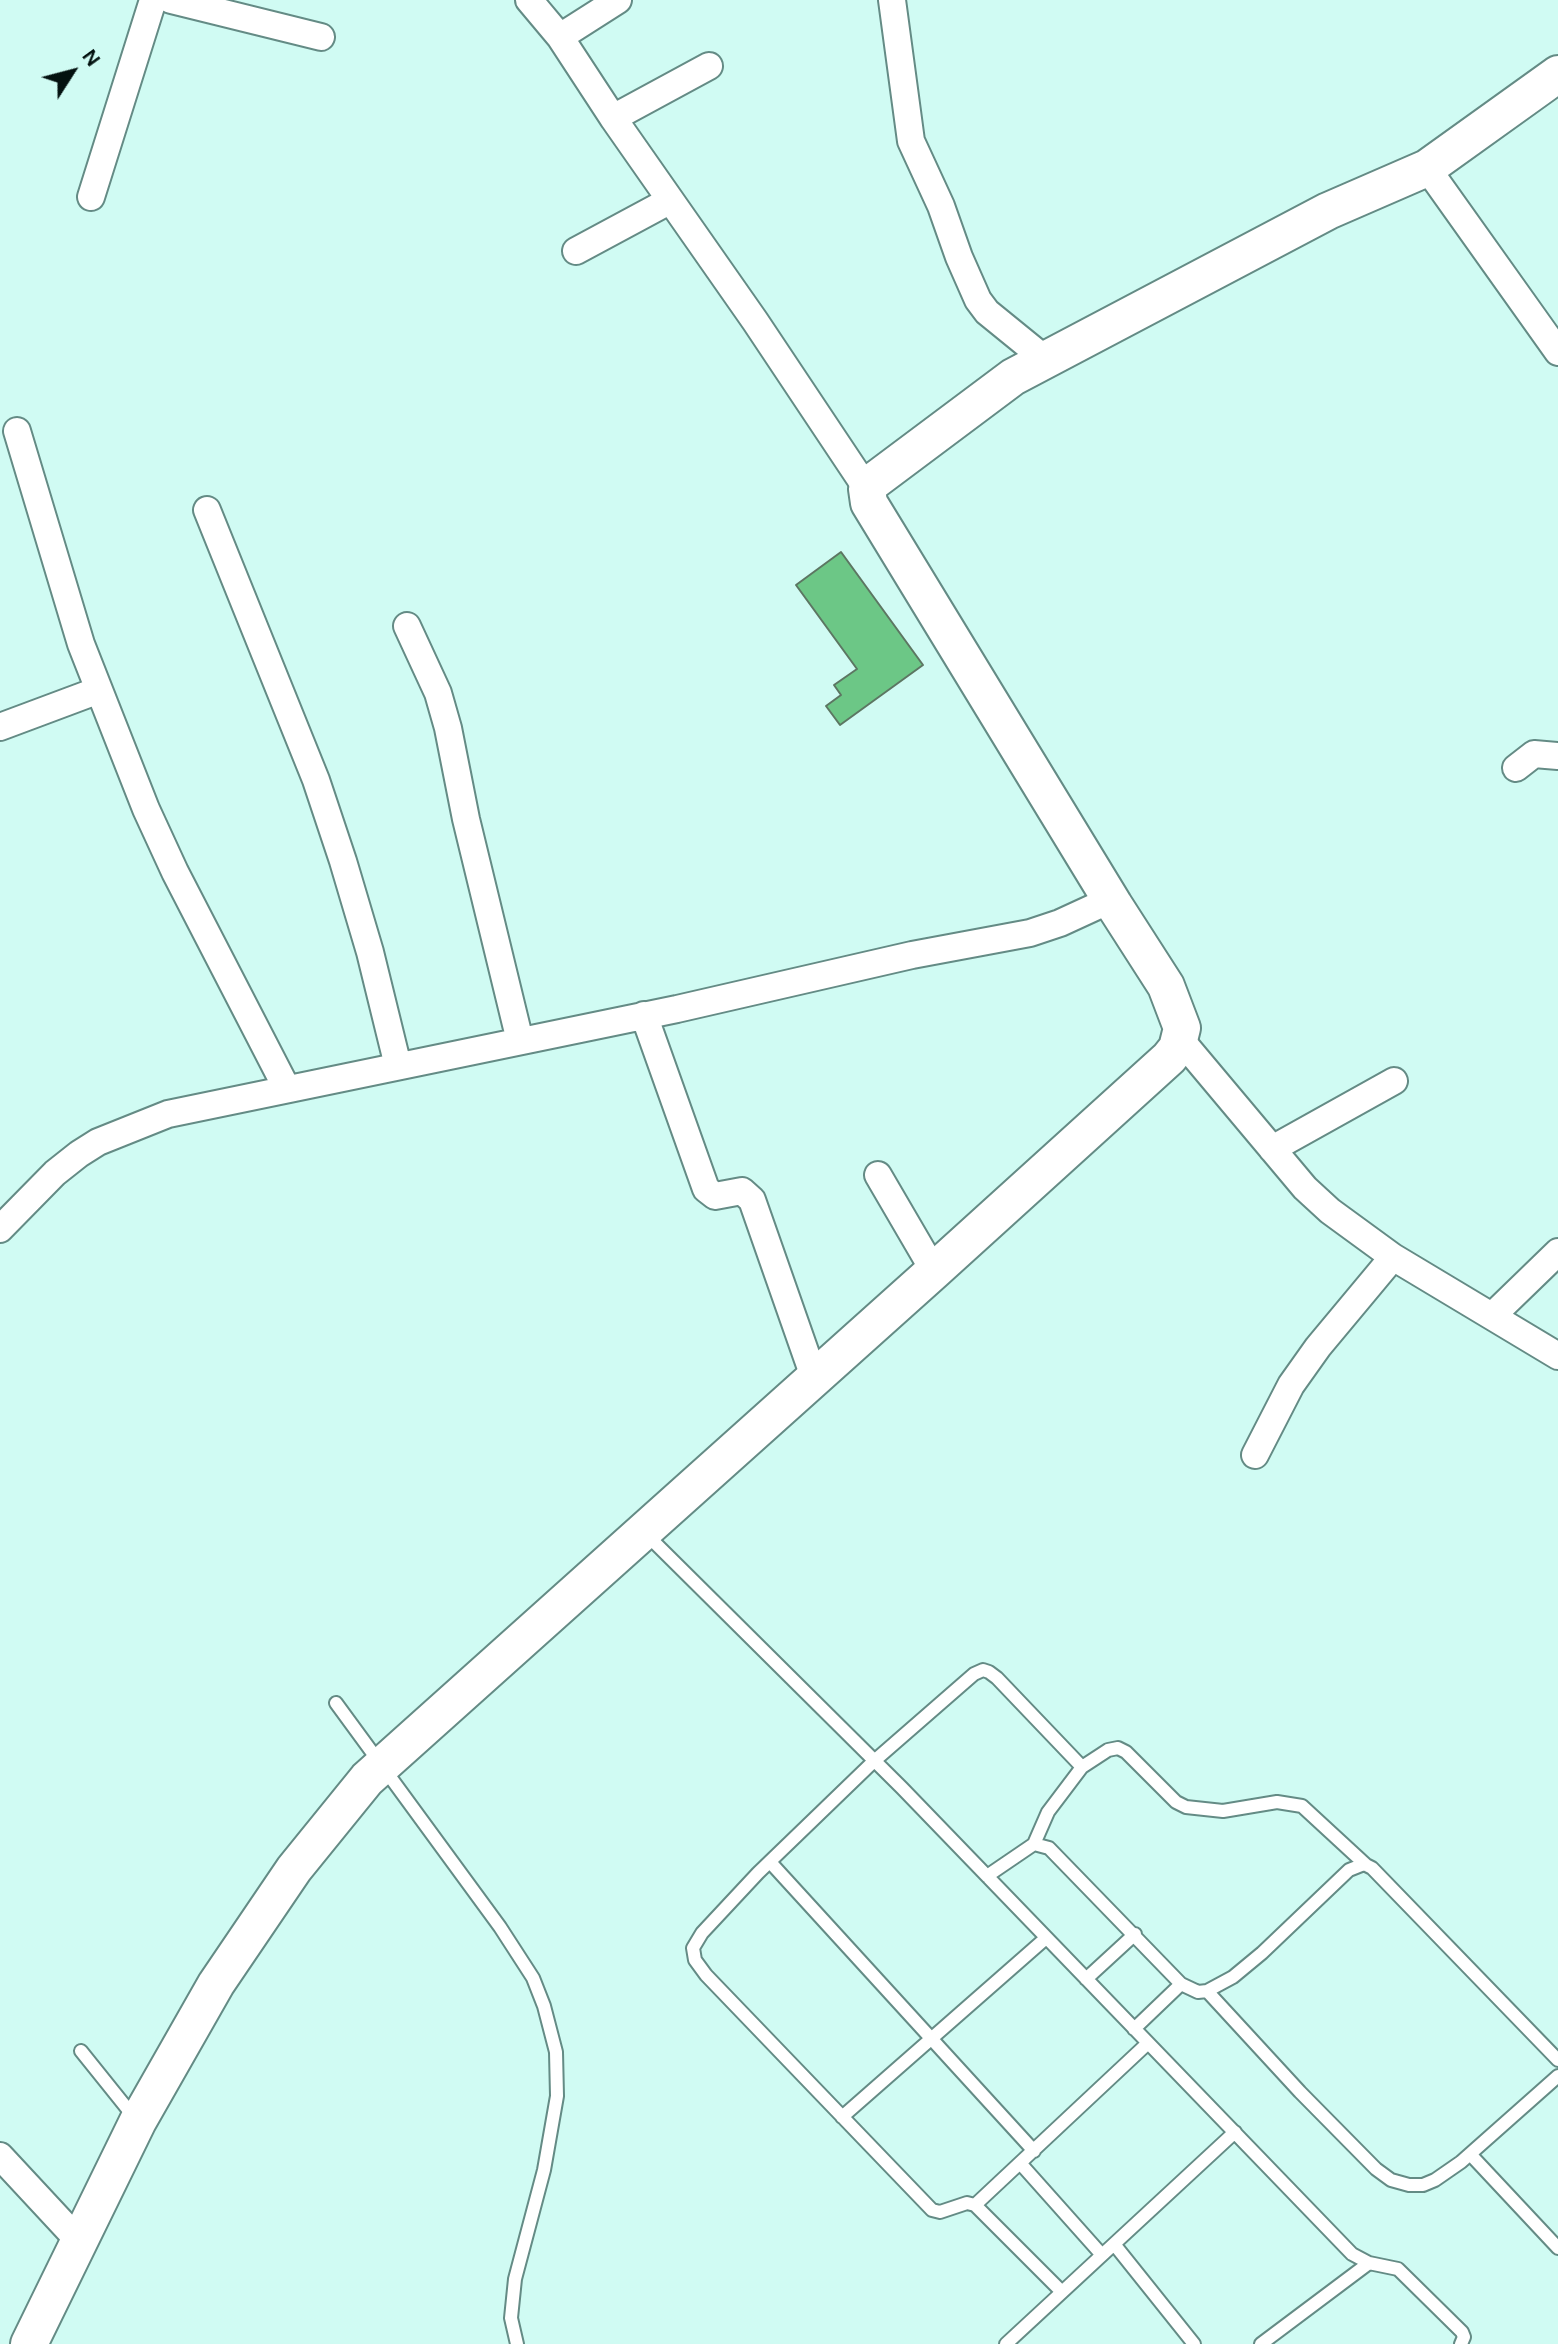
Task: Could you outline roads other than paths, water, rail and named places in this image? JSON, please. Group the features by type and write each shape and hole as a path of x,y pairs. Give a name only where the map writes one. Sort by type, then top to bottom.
{"main road":[{"path":"29,2344 138,2121 216,1984 285,1881 367,1779 1169,1058 1180,1039 1182,1028 1166,986 1110,900 869,503 867,489 870,484 1013,377 1328,211 1427,168 1558,74"}],"street":[{"path":"91,197 153,0"},
{"path":"171,0 321,37"},
{"path":"529,0 560,37 867,489"},
{"path":"560,37 618,0"},
{"path":"892,0 911,141 941,206 965,272 987,312 1046,360"},
{"path":"613,118 709,66"},
{"path":"1427,168 1558,352"},
{"path":"576,251 669,201"},
{"path":"17,431 76,630 99,690 175,872 287,1089"},
{"path":"207,510 320,793 370,952 398,1066"},
{"path":"407,626 438,693 448,728 466,819 520,1041"},
{"path":"0,727 99,690"},
{"path":"1516,768 1534,754 1558,756"},
{"path":"0,1229 55,1173 98,1142 168,1114 644,1015 912,955 1030,933 1110,900"},
{"path":"644,1015 706,1189 715,1196 742,1191 752,1200 814,1377"},
{"path":"1180,1039 1272,1149 1330,1211 1393,1257 1558,1356"},
{"path":"1272,1149 1394,1081"},
{"path":"878,1175 934,1271"},
{"path":"1492,1316 1558,1252"},
{"path":"1255,1455 1291,1385 1318,1347 1393,1257"},
{"path":"0,2156 79,2241"}],"lane":[{"path":"643,1532 902,1788 1352,2254 1369,2263 1398,2269 1462,2332 1464,2337 1461,2344"},
{"path":"1062,2292 975,2205 967,2203 935,2212 706,1975 695,1960 693,1948 702,1933 770,1862 873,1762 974,1674 983,1670 997,1678 1082,1767"},
{"path":"336,1703 500,1927 533,1978 544,2006 556,2052 557,2096 544,2170 515,2279 511,2318 517,2344"},
{"path":"987,1876 1034,1844 1048,1812 1082,1767 1108,1750 1118,1748 1126,1752 1176,1802 1186,1807 1223,1811 1277,1802 1302,1806 1372,1868 1558,2060"},
{"path":"1034,1844 1049,1848 1060,1857 1190,1990 1207,1991 1233,1977 1349,1870 1358,1864 1366,1865"},
{"path":"770,1862 1034,2151"},
{"path":"1086,1979 1135,1934"},
{"path":"842,2117 1046,1938"},
{"path":"1134,2029 1181,1984"},
{"path":"1207,1991 1376,2169 1391,2180 1409,2185 1423,2185 1435,2180 1470,2154 1558,2076"},
{"path":"975,2205 1148,2043"},
{"path":"81,2051 138,2121"},
{"path":"1006,2344 1235,2132"},
{"path":"1470,2154 1558,2248"},
{"path":"1020,2163 1102,2255"},
{"path":"1114,2244 1194,2344"},
{"path":"1261,2344 1369,2263"}]}
